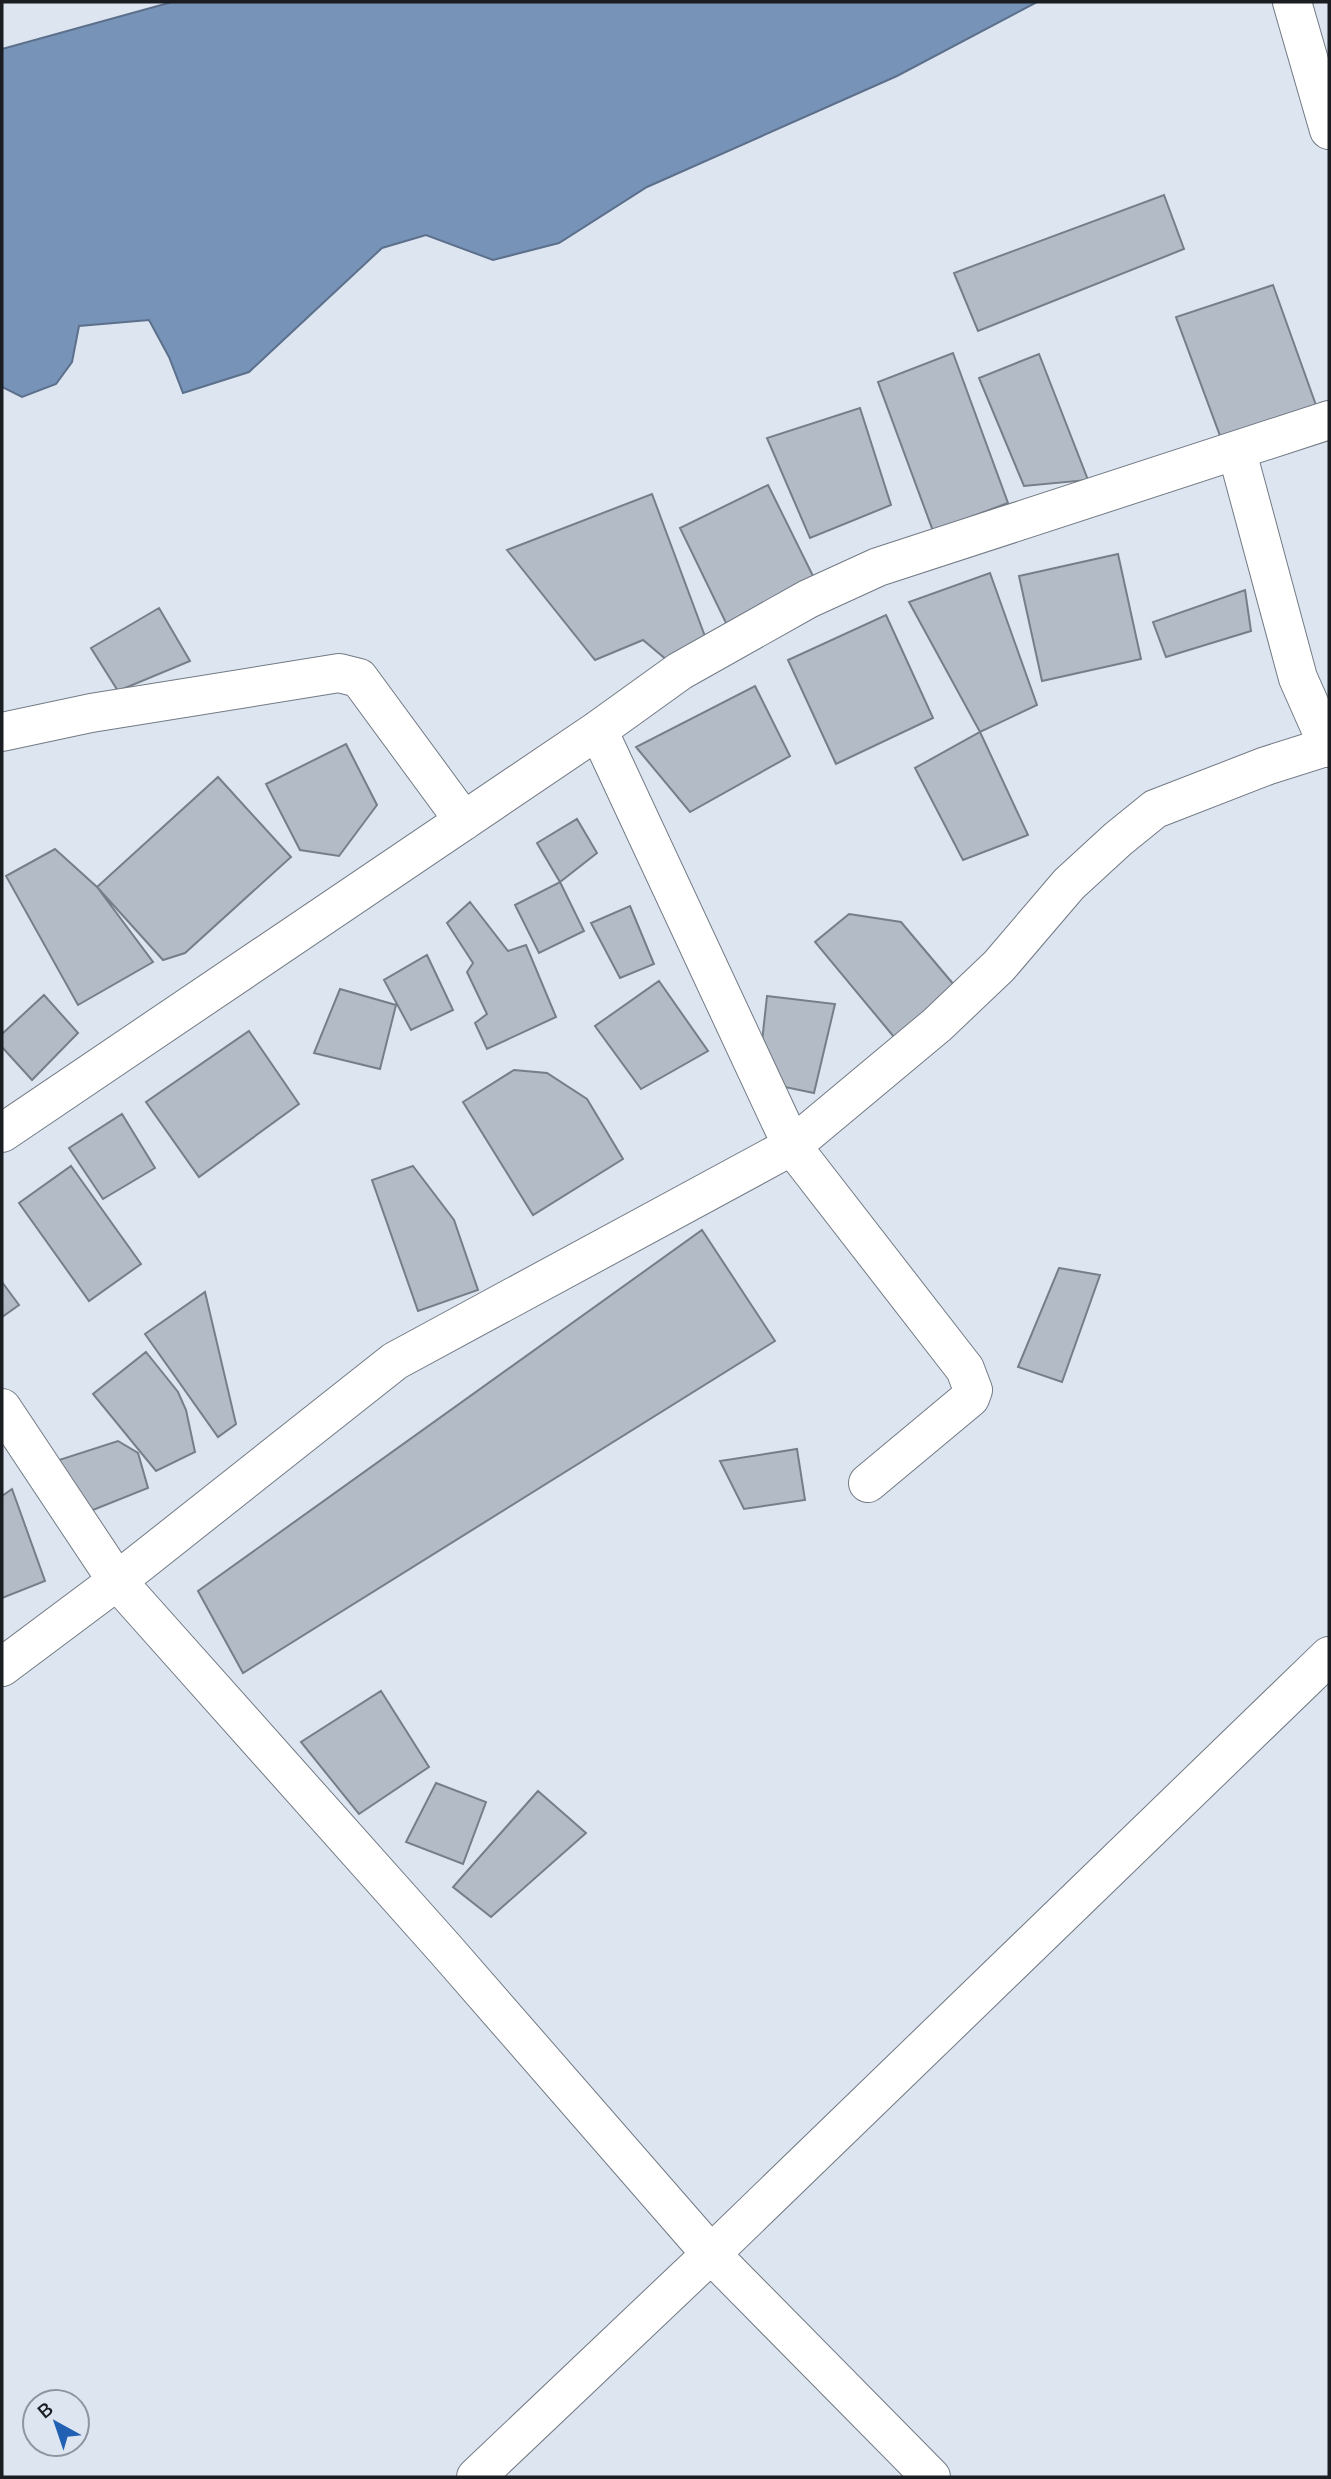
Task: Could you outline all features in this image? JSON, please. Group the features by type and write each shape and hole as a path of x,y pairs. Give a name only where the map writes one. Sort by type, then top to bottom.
{"street":[{"path":"1292,2 1329,130"},
{"path":"2,1133 598,730 680,671 808,599 878,567 1329,420"},
{"path":"2,1667 117,1581 395,1361 792,1146 937,1025 999,966 1069,884 1155,809 1266,766 1329,747 1298,678 1237,452"},
{"path":"2,732 91,713 339,673 359,678 464,821"},
{"path":"598,730 792,1146 965,1369 973,1390 970,1398 868,1483"},
{"path":"2,1408 117,1581 712,2254 931,2477"},
{"path":"476,2477 712,2254 1329,1656"}],"water":[{"path":"172,2 1037,2 897,76 647,187 559,243 493,260 426,235 382,248 249,372 183,393 169,357 149,320 79,326 72,362 56,384 22,397 2,387 2,49"}],"building":[{"path":"1164,195 1184,249 978,331 954,273"},
{"path":"1273,285 1322,422 1222,441 1176,317"},
{"path":"953,353 1008,503 933,531 878,382"},
{"path":"1039,354 1088,480 1024,486 979,378"},
{"path":"860,408 891,505 810,538 767,438"},
{"path":"768,485 816,582 727,625 680,528"},
{"path":"652,494 706,639 680,671 643,640 595,660 507,550"},
{"path":"1118,554 1141,659 1042,681 1019,576"},
{"path":"990,573 1037,705 980,732 909,602"},
{"path":"1245,590 1251,631 1166,657 1153,622"},
{"path":"159,608 190,661 118,691 91,648"},
{"path":"886,615 933,718 836,764 788,660"},
{"path":"755,686 790,756 690,812 636,747"},
{"path":"980,732 1028,835 963,860 915,768"},
{"path":"346,744 377,805 339,856 300,850 266,784"},
{"path":"218,777 291,857 185,953 163,960 97,887"},
{"path":"577,819 597,853 560,882 537,843"},
{"path":"55,849 97,887 153,962 78,1005 6,876"},
{"path":"560,882 584,931 539,953 515,905"},
{"path":"470,902 508,951 526,945 556,1017 487,1049 475,1023 487,1014 467,972 473,963 447,923"},
{"path":"630,906 654,964 620,978 591,923"},
{"path":"849,914 901,922 960,992 899,1043 815,942"},
{"path":"427,955 453,1010 411,1030 384,980"},
{"path":"659,981 708,1051 641,1089 595,1026"},
{"path":"340,989 396,1005 380,1069 314,1053"},
{"path":"44,995 78,1033 32,1080 2,1047 2,1034"},
{"path":"767,996 835,1004 814,1093 775,1085 761,1051"},
{"path":"249,1031 299,1104 199,1177 146,1102"},
{"path":"514,1070 547,1073 587,1099 623,1159 533,1215 463,1102"},
{"path":"122,1114 155,1168 103,1199 69,1148"},
{"path":"71,1166 141,1264 89,1301 19,1203"},
{"path":"413,1166 454,1220 478,1290 418,1311 372,1180"},
{"path":"702,1230 775,1341 243,1673 198,1591"},
{"path":"1059,1268 1100,1275 1062,1382 1018,1367"},
{"path":"2,1282 19,1305 2,1317"},
{"path":"205,1292 236,1424 218,1437 145,1334"},
{"path":"146,1352 178,1392 186,1410 195,1452 156,1471 93,1394"},
{"path":"118,1441 138,1453 148,1488 88,1512 59,1460"},
{"path":"797,1449 805,1500 744,1509 720,1461"},
{"path":"12,1489 45,1581 2,1598 2,1496"},
{"path":"381,1691 429,1767 359,1814 301,1742"},
{"path":"436,1783 486,1802 463,1864 406,1842"},
{"path":"538,1791 586,1833 491,1917 453,1887"}]}
